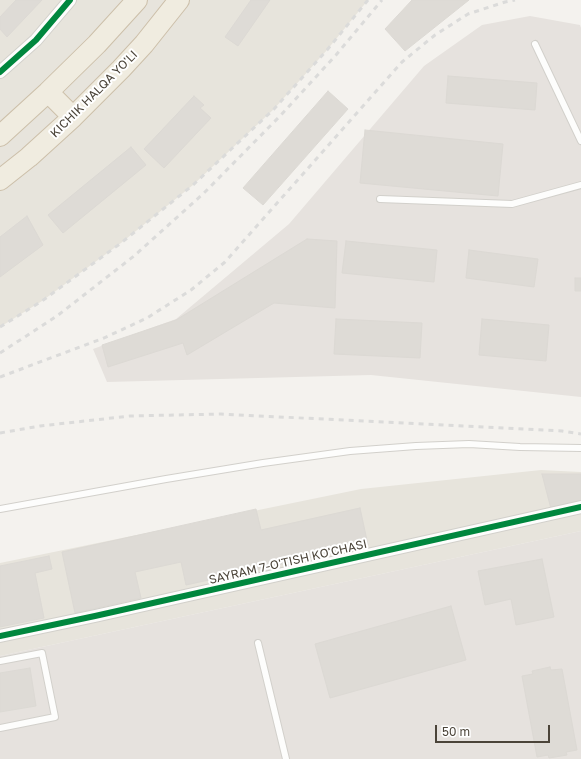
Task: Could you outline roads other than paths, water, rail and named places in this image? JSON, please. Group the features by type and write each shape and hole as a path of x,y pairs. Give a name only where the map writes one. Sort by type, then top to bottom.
{"highway":[{"path":"0,136 97,44 137,0"},
{"name":"KICHIK HALQA YO'LI","path":"0,180 29,157 73,117 121,69 144,44 179,0"},
{"path":"48,92 73,117"}],"street":[{"path":"0,72 36,40 70,0"},
{"name":"SAYRAM 7-O'TISH KO'CHASI","path":"0,636 111,613 581,507"}],"lane":[{"path":"535,44 581,141"},
{"path":"380,199 512,204 581,186"},
{"path":"0,509 188,475 350,451 469,444 581,448"},
{"path":"258,643 286,759"},
{"path":"0,661 42,653 55,717 0,728"}],"railway":[{"path":"0,327 42,301 121,243 193,185 274,109 327,50 368,0"},
{"path":"0,353 57,316 134,256 204,193 281,115 336,55 382,0"},
{"path":"0,377 104,338 147,318 191,290 225,262 402,62 435,35 468,14 515,0"},
{"path":"0,433 40,426 130,416 221,414 562,431 581,434"}]}
